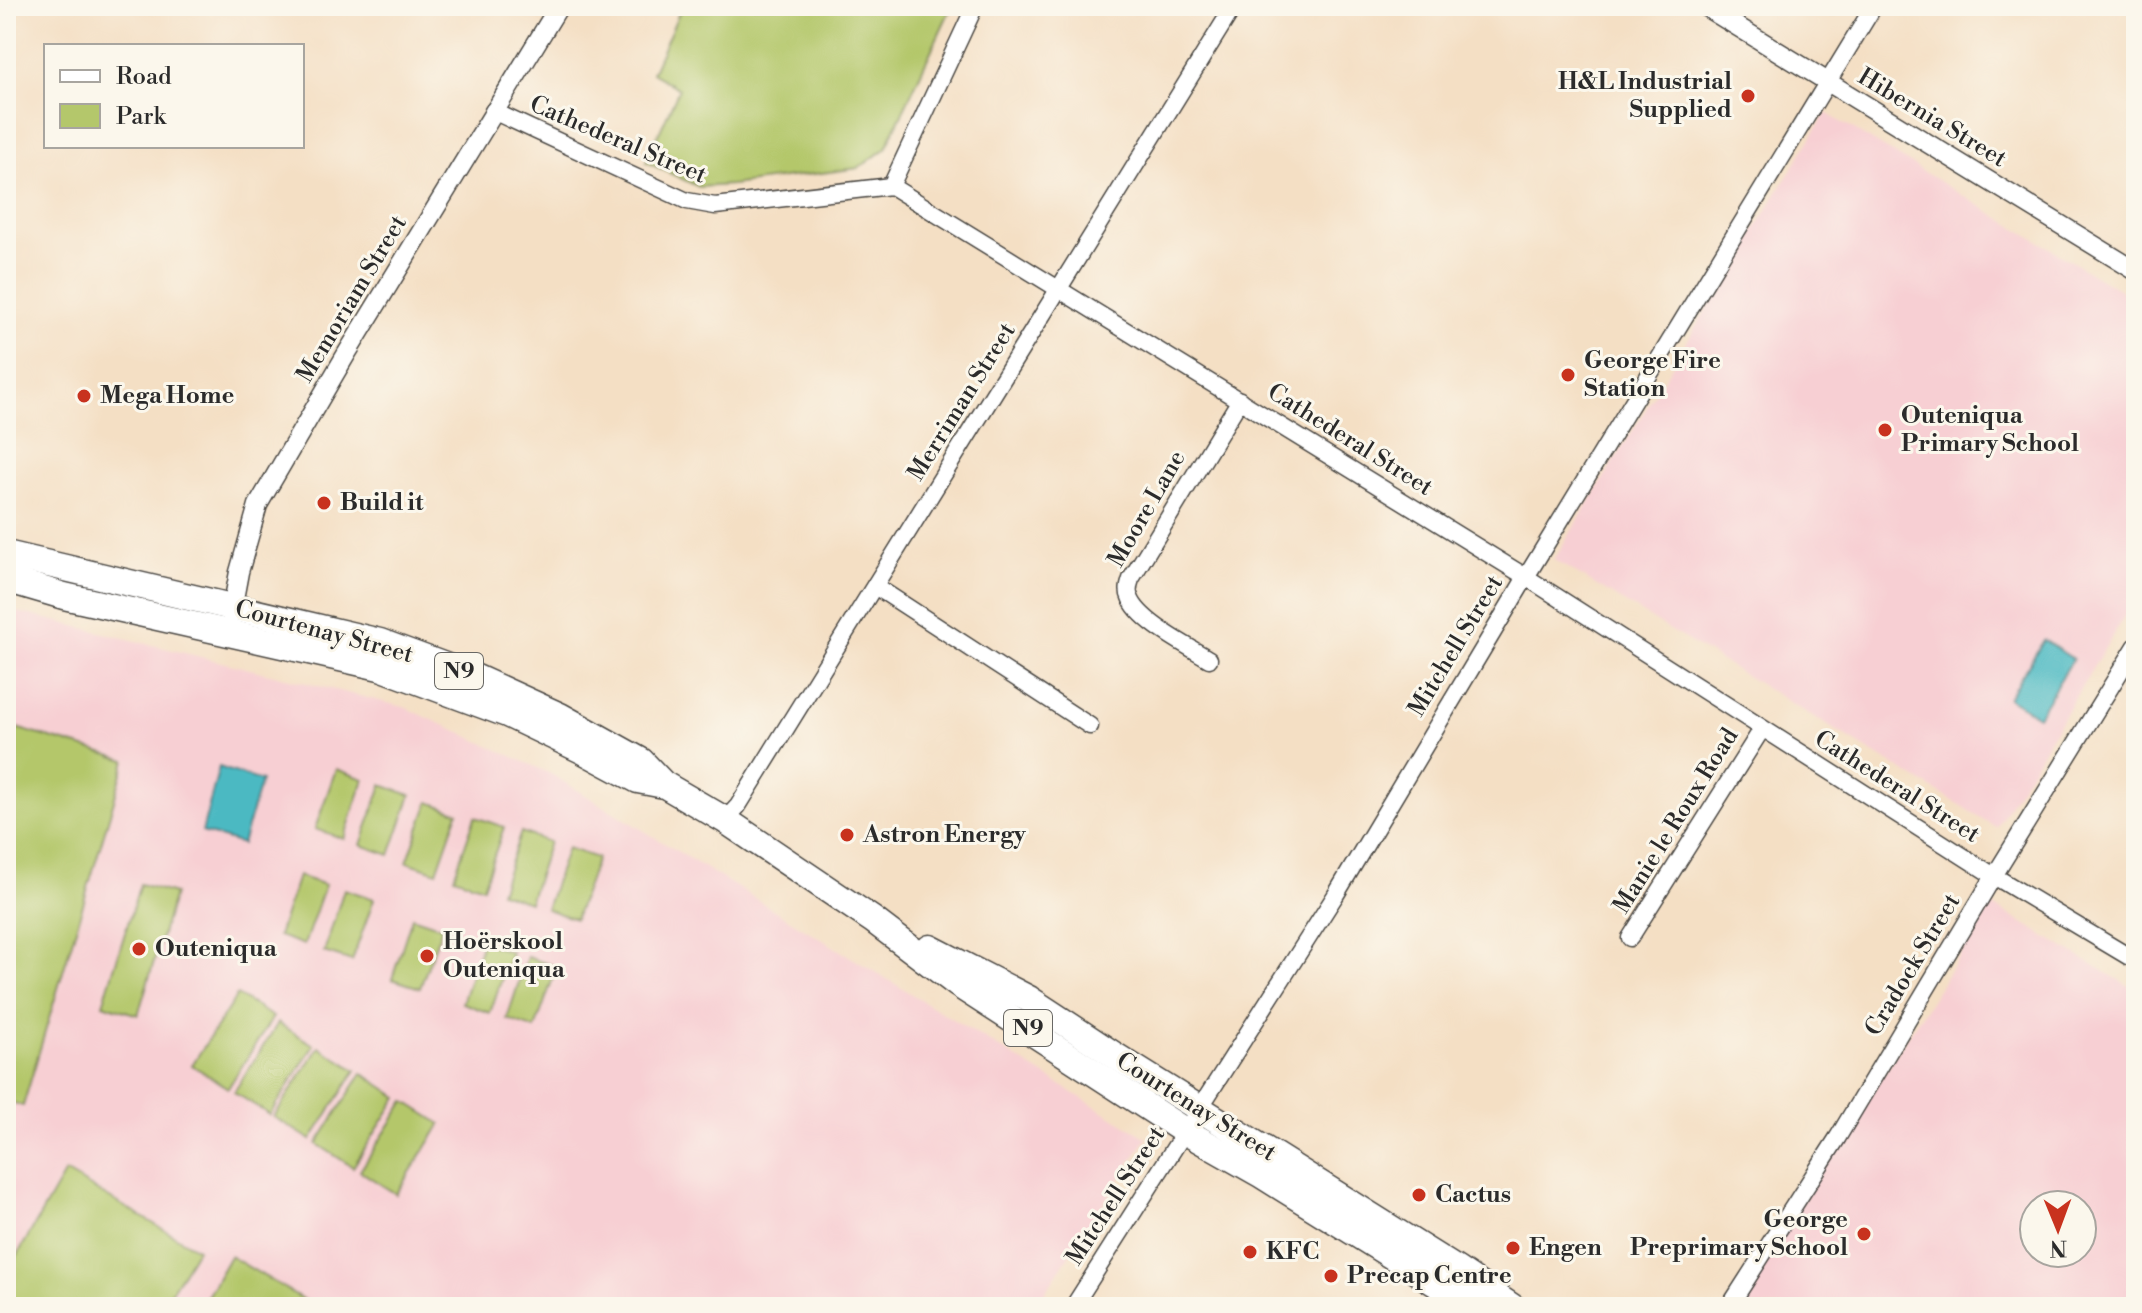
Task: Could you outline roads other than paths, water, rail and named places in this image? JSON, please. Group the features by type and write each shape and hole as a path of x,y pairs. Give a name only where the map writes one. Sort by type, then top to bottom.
{"highway":[{"name":"Courtenay Street","path":"6,554 380,642 472,676 548,709 617,745 641,761 663,784 725,820 873,920 956,983 1186,1132 1262,1175 1474,1307"},
{"name":"Courtenay Street","path":"6,579 64,596 380,667 529,724 638,780 663,784"},
{"name":"Courtenay Street","path":"873,920 1029,999 1512,1307"}],"street":[{"name":"Memoriam Street","path":"227,634 239,572 258,505 559,6"},
{"path":"891,186 975,6"},
{"name":"Merriman Street","path":"725,820 738,806 1234,6"},
{"name":"Hibernia Street","path":"1704,6 2136,271"},
{"name":"Mitchell Street","path":"1073,1307 1335,896 1874,6"},
{"name":"Cathederal Street","path":"493,111 687,201 715,206 891,186 1526,577 1994,876 2136,961"},
{"name":"Moore Lane","path":"1209,659 1143,616 1129,596 1129,587 1240,400"},
{"path":"875,586 1090,726"},
{"name":"Cradock Street","path":"1729,1307 1838,1137 2136,646"},
{"name":"Manie le Roux Road","path":"1630,938 1762,729"}],"water":[{"path":"2044,640 2073,659 2038,716 2008,698"},
{"path":"219,767 261,781 242,844 202,832"}],"place":[{"name":"H&L Industrial Supplied","path":"1748,96"},
{"name":"George Fire Station","path":"1568,375"},
{"name":"Mega Home","path":"84,396"},
{"name":"Outeniqua Primary School","path":"1885,430"},
{"name":"Build it","path":"324,503"},
{"name":"Astron Energy","path":"847,835"},
{"name":"Outeniqua","path":"139,949"},
{"name":"Hoërskool Outeniqua","path":"427,956"},
{"name":"Cactus","path":"1419,1195"},
{"name":"George Preprimary School","path":"1864,1234"},
{"name":"Engen","path":"1513,1248"},
{"name":"KFC","path":"1250,1252"},
{"name":"Precap Centre","path":"1331,1276"}]}
